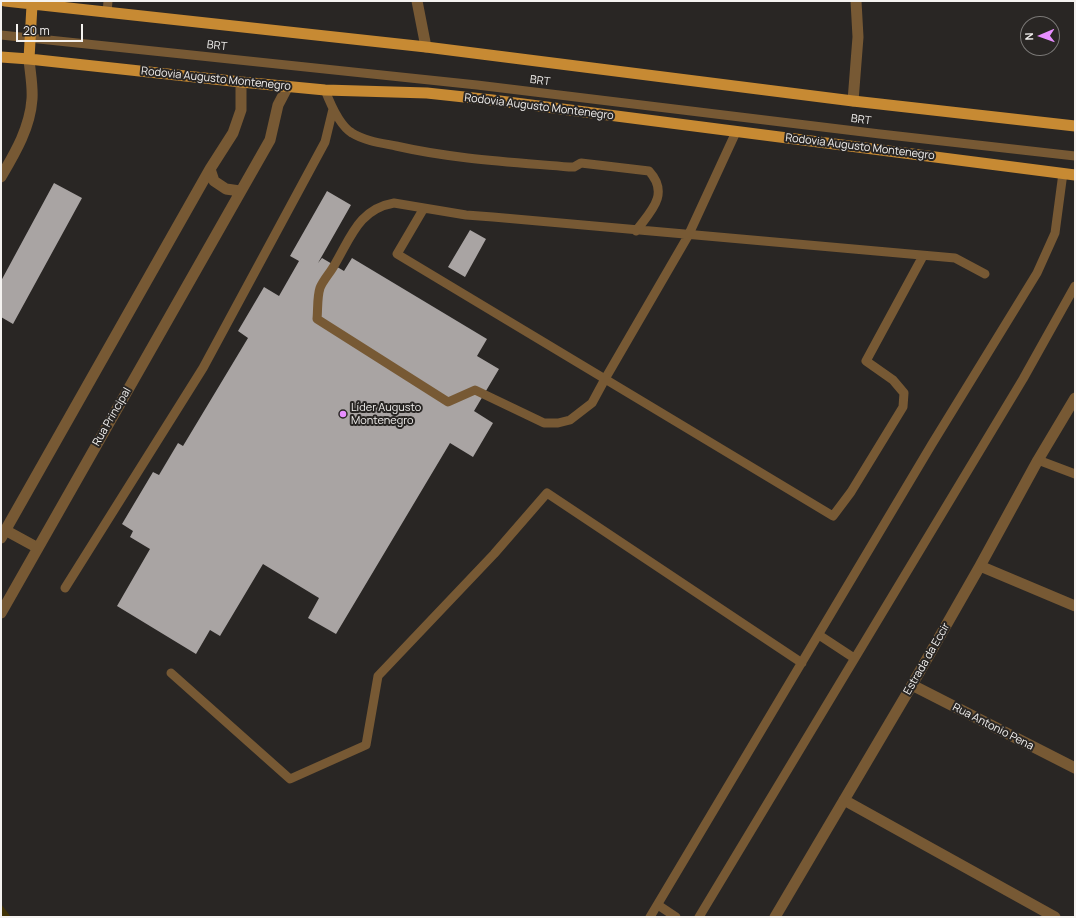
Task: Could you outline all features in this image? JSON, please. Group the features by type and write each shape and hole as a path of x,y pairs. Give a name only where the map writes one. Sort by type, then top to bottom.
{"main road":[{"path":"5,1 426,46 852,101 1075,126"},
{"path":"29,58 32,5"},
{"name":"Rodovia Augusto Montenegro","path":"1,57 29,58 325,90 441,95 492,100 1075,175"}],"street":[{"path":"417,1 426,46"},
{"path":"852,101 858,37 856,1"},
{"path":"1,177 20,145 31,109 32,97 29,58"},
{"path":"38,548 2,532 210,169 233,133 241,110 241,82"},
{"name":"Rua Principal","path":"1,613 270,140 278,105 288,86"},
{"path":"210,169 214,181 226,189 240,192"},
{"name":"Estrada da Eccir","path":"774,917 912,685 1038,460 1075,398"},
{"path":"980,566 1075,606"},
{"name":"Rua Antonio Pena","path":"912,685 1075,768"},
{"path":"844,800 1055,917"}],"lane":[{"path":"108,1 108,13"},
{"name":"BRT","path":"1,35 477,85 873,134 1075,156"},
{"path":"325,90 333,109 351,133 372,141 421,152 569,167 574,167 581,163 649,171 656,180 659,190 657,201 652,211 636,231"},
{"path":"64,588 203,368 325,142 333,109"},
{"path":"736,132 688,236 592,403 570,420 558,423 544,423 475,390 448,402 316,319 320,287 335,265 357,225 366,215 376,208 394,203 466,215 688,236 955,258 985,274"},
{"path":"650,917 1036,273 1055,233 1063,173"},
{"path":"424,208 397,254 832,516 851,492 903,407 904,393 893,380 866,361 923,256"},
{"path":"699,917 1023,379 1075,286"},
{"path":"1038,460 1075,474"},
{"path":"171,673 290,779 366,745 378,676 494,554 547,494 802,663"},
{"path":"818,635 854,658"},
{"path":"658,905 676,917"}],"shaded area":[{"path":"1,904 11,917 1,917"}],"building":[{"path":"54,183 82,198 13,324 1,317 1,281"},
{"path":"327,191 351,205 318,263 322,258 344,271 352,258 487,339 477,356 499,369 474,411 493,423 473,457 450,443 336,634 308,618 319,598 263,564 220,636 210,630 196,654 117,606 150,549 130,537 133,531 122,524 153,472 159,475 178,443 183,446 248,338 238,331 264,287 279,296 299,261 290,256"},
{"path":"470,230 486,239 465,277 448,267"}],"place":[{"name":"Líder Augusto Montenegro","path":"343,414"}]}
